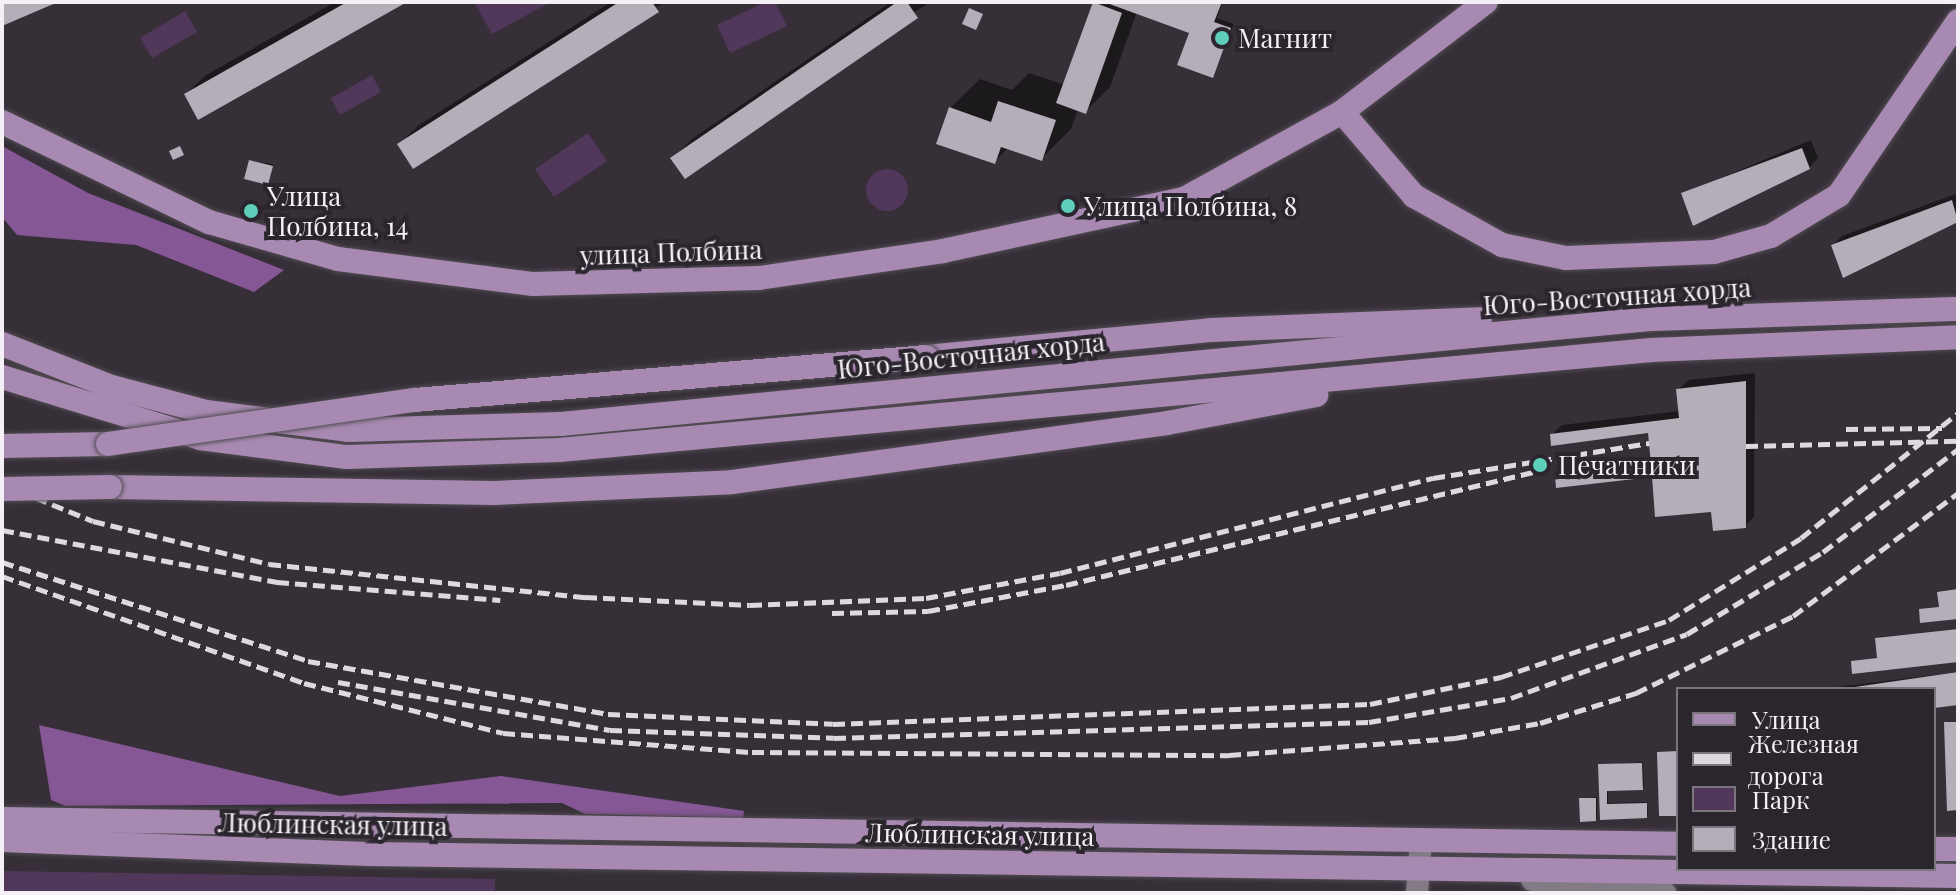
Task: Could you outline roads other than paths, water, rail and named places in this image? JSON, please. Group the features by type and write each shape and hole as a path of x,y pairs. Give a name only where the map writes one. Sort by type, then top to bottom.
{"main road":[{"name":"улица Полбина","path":"2,122 209,222 338,259 468,280 660,284 839,268 1144,212 1231,178 1342,112 1486,2"},
{"path":"1342,112 1414,196 1502,245 1566,258 1714,252 1771,236 1839,195 1958,21"},
{"name":"Юго-Восточная хорда","path":"2,344 112,387 206,412 348,430 561,424 1650,319 1958,309"},
{"path":"2,446 108,444 415,400 1211,330 1650,319"},
{"path":"2,377 200,438 347,457 559,450 1651,350 1958,337"},
{"path":"2,489 494,493 732,482 1167,423 1445,370"},
{"name":"Люблинская улица","path":"2,819 1676,844"},
{"name":"Люблинская улица","path":"2,840 368,854 1418,882 1463,870 1958,876"},
{"path":"1936,849 1958,849"}],"street":[{"path":"1418,882 1421,841"},
{"path":"1463,870 1665,893"}],"railway":[{"path":"2,562 308,661 608,714 833,724 1370,704 1501,677 1669,620 1801,538 1958,413"},
{"path":"1846,429 1942,428"},
{"path":"1746,446 1958,441"},
{"path":"2,484 93,521 269,564 585,597 750,605 926,598 1060,573 1433,478 1649,443"},
{"path":"338,682 610,730 834,738 1369,722 1511,698 1687,634 1823,552 1958,449"},
{"path":"832,613 928,611 1066,585 1539,471"},
{"path":"2,576 304,683 503,733 752,752 1229,755 1455,738 1540,723 1636,693 1793,616 1958,493"},
{"path":"2,530 277,582 500,600"}],"place":[{"name":"Магнит","path":"1222,38"},
{"name":"Улица Полбина, 8","path":"1068,206"},
{"name":"Улица Полбина, 14","path":"251,211"},
{"name":"Печатники","path":"1540,465"}]}
